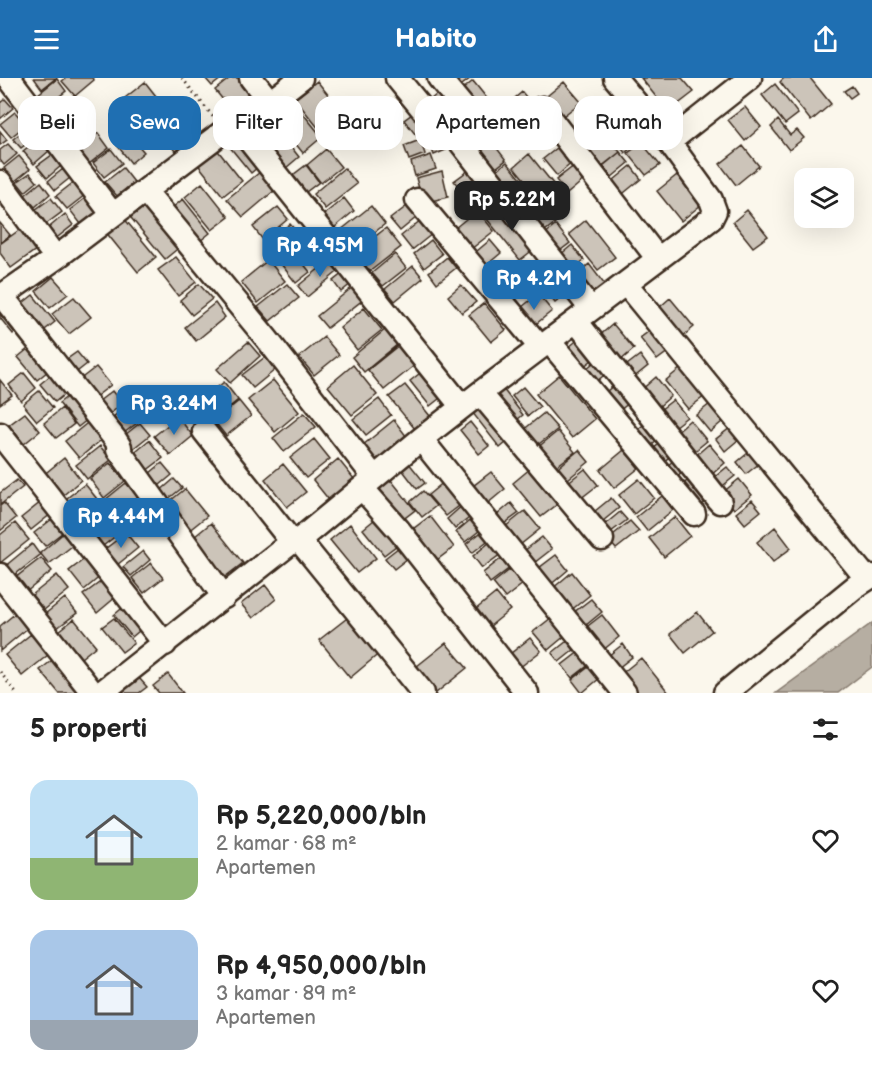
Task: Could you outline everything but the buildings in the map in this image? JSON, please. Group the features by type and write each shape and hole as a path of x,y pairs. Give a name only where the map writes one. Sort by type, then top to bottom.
{"street":[{"path":"9,78 113,215"},
{"path":"251,78 265,96"},
{"path":"278,96 301,78"},
{"path":"397,78 415,100"},
{"path":"439,78 473,119 471,125 459,132 461,143 720,502"},
{"path":"615,78 630,96"},
{"path":"683,131 750,78"},
{"path":"562,134 658,259"},
{"path":"213,140 57,258 1,296 115,439 120,447 118,449 224,597"},
{"path":"249,150 462,407"},
{"path":"101,693 296,541 480,393 711,219 715,211 711,200 675,150"},
{"path":"0,182 57,258"},
{"path":"146,192 267,339 399,530 527,693"},
{"path":"417,200 694,514"},
{"path":"626,284 869,578 725,693"},
{"path":"480,393 602,539"},
{"path":"204,431 423,693"},
{"path":"0,434 165,644"},
{"path":"421,439 625,693"},
{"path":"0,575 93,693"}],"path":[{"path":"182,78 213,110"},
{"path":"0,672 16,693"}],"shaded area":[{"path":"872,623 872,667 838,693 776,693"}]}
